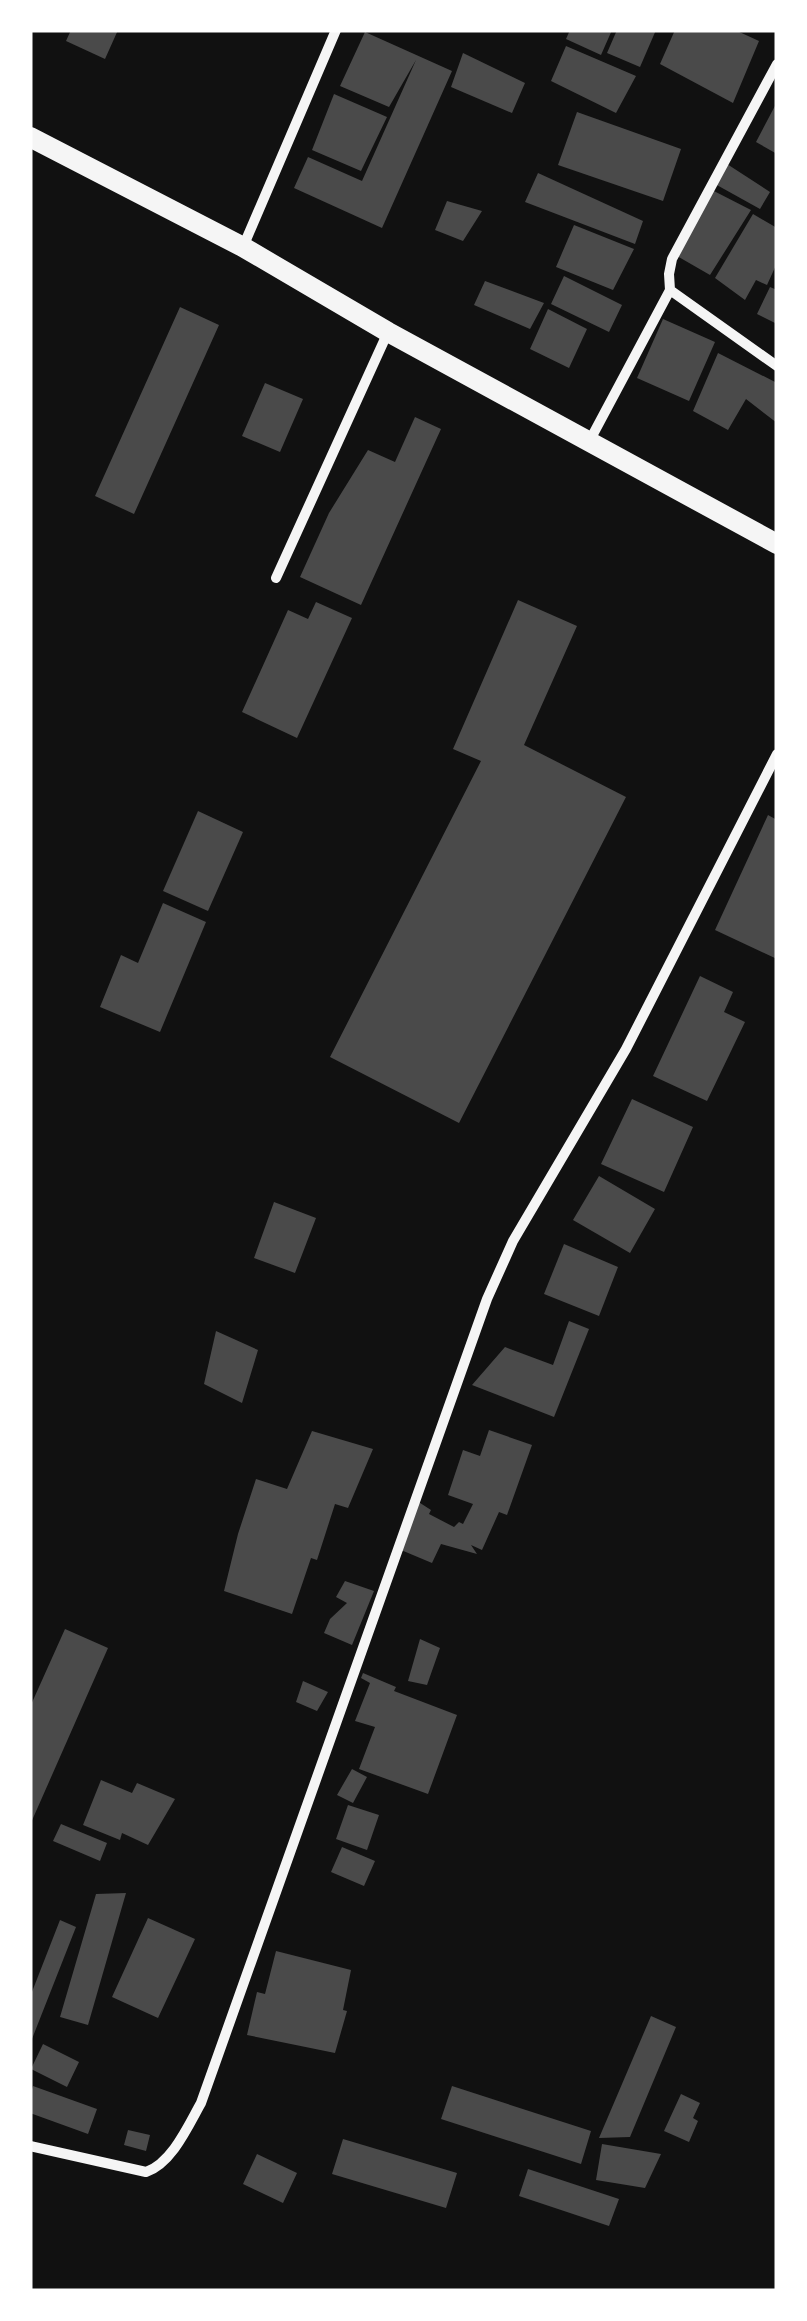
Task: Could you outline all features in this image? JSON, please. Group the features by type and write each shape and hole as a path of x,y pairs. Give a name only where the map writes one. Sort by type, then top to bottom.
{"main road":[{"path":"30,137 244,247 388,332 777,544"}],"street":[{"path":"244,247 336,30"},
{"path":"590,440 670,290 672,259 777,64"},
{"path":"670,290 777,366"},
{"path":"276,578 388,332"},
{"path":"30,2146 146,2172 158,2168 202,2104 487,1299 513,1241 626,1049 777,754"}],"building":[{"path":"71,30 118,30 105,59 66,41"},
{"path":"570,30 612,30 601,55 566,39"},
{"path":"617,30 656,30 640,67 607,53"},
{"path":"675,30 735,30 759,41 733,103 660,64"},
{"path":"365,32 452,71 382,228 294,188 308,157 362,181 416,60 389,107 340,86"},
{"path":"566,46 636,76 616,113 551,81"},
{"path":"463,53 525,83 512,113 451,87"},
{"path":"334,94 387,117 361,171 312,150"},
{"path":"777,102 777,154 756,142"},
{"path":"577,112 681,149 663,201 558,165"},
{"path":"727,164 770,192 760,209 715,184"},
{"path":"538,173 643,221 635,244 525,202"},
{"path":"710,189 751,210 710,275 677,256"},
{"path":"447,201 482,211 463,241 435,230"},
{"path":"753,214 777,228 777,263 767,285 756,280 745,300 715,278"},
{"path":"574,225 634,249 613,290 556,267"},
{"path":"564,276 622,305 609,332 551,304"},
{"path":"485,281 544,303 530,329 474,305"},
{"path":"770,287 777,290 777,324 757,314"},
{"path":"180,307 219,325 134,514 95,496"},
{"path":"548,309 587,329 569,368 530,349"},
{"path":"663,319 715,342 689,401 637,378"},
{"path":"718,353 777,383 777,423 746,399 728,430 693,411"},
{"path":"265,383 303,399 280,452 242,436"},
{"path":"415,417 441,429 361,605 300,577 329,513 368,450 395,462"},
{"path":"518,600 577,626 524,745 626,797 459,1123 330,1057 481,761 453,749"},
{"path":"316,602 352,618 297,738 242,712 288,610 308,619"},
{"path":"198,811 243,832 208,911 163,891"},
{"path":"768,815 777,820 777,959 715,930"},
{"path":"163,903 206,922 160,1032 100,1007 121,955 138,963"},
{"path":"700,976 733,992 724,1012 745,1022 707,1101 653,1076"},
{"path":"632,1099 693,1127 664,1192 601,1164"},
{"path":"599,1176 655,1209 630,1253 573,1220"},
{"path":"274,1202 316,1218 295,1273 254,1258"},
{"path":"564,1244 618,1267 599,1316 544,1294"},
{"path":"569,1321 589,1329 554,1417 472,1385 505,1347 553,1365"},
{"path":"216,1331 258,1350 242,1403 204,1384"},
{"path":"489,1430 532,1445 507,1515 499,1512 482,1550 471,1545 477,1554 441,1544 432,1563 401,1550 417,1501 431,1510 429,1514 454,1527 459,1522 463,1524 473,1504 448,1495 463,1450 480,1456"},
{"path":"312,1431 373,1449 348,1508 335,1504 317,1560 311,1558 292,1614 224,1591 256,1479 287,1489"},
{"path":"345,1581 374,1591 352,1645 324,1633 330,1619 347,1603 336,1597"},
{"path":"65,1629 108,1648 30,1825 30,1707"},
{"path":"420,1639 440,1648 427,1685 408,1681"},
{"path":"363,1673 396,1687 394,1691 457,1715 428,1794 359,1769 375,1727 355,1721 370,1683 361,1678"},
{"path":"303,1681 328,1692 317,1711 296,1702"},
{"path":"352,1769 367,1777 353,1803 337,1795"},
{"path":"101,1780 132,1793 137,1783 175,1799 148,1845 122,1833 120,1840 83,1825"},
{"path":"348,1805 379,1815 367,1850 336,1839"},
{"path":"61,1824 107,1843 100,1861 53,1841"},
{"path":"342,1847 375,1861 364,1886 331,1872"},
{"path":"126,1893 88,2025 60,2017 96,1894"},
{"path":"148,1918 195,1939 158,2018 112,1997"},
{"path":"60,1920 76,1927 30,2044 30,1997"},
{"path":"276,1951 351,1970 343,2010 347,2011 335,2053 247,2035 257,1992 265,1994"},
{"path":"651,2016 676,2027 630,2137 599,2138"},
{"path":"43,2044 79,2062 67,2087 31,2069"},
{"path":"33,2086 97,2109 88,2134 30,2113"},
{"path":"452,2086 591,2131 581,2164 441,2119"},
{"path":"681,2094 700,2103 689,2142 664,2131"},
{"path":"128,2130 150,2135 146,2151 124,2145"},
{"path":"343,2139 457,2173 446,2208 332,2174"},
{"path":"602,2144 661,2154 645,2188 596,2180"},
{"path":"257,2154 297,2173 283,2203 243,2184"},
{"path":"528,2169 619,2199 609,2226 519,2196"}]}
